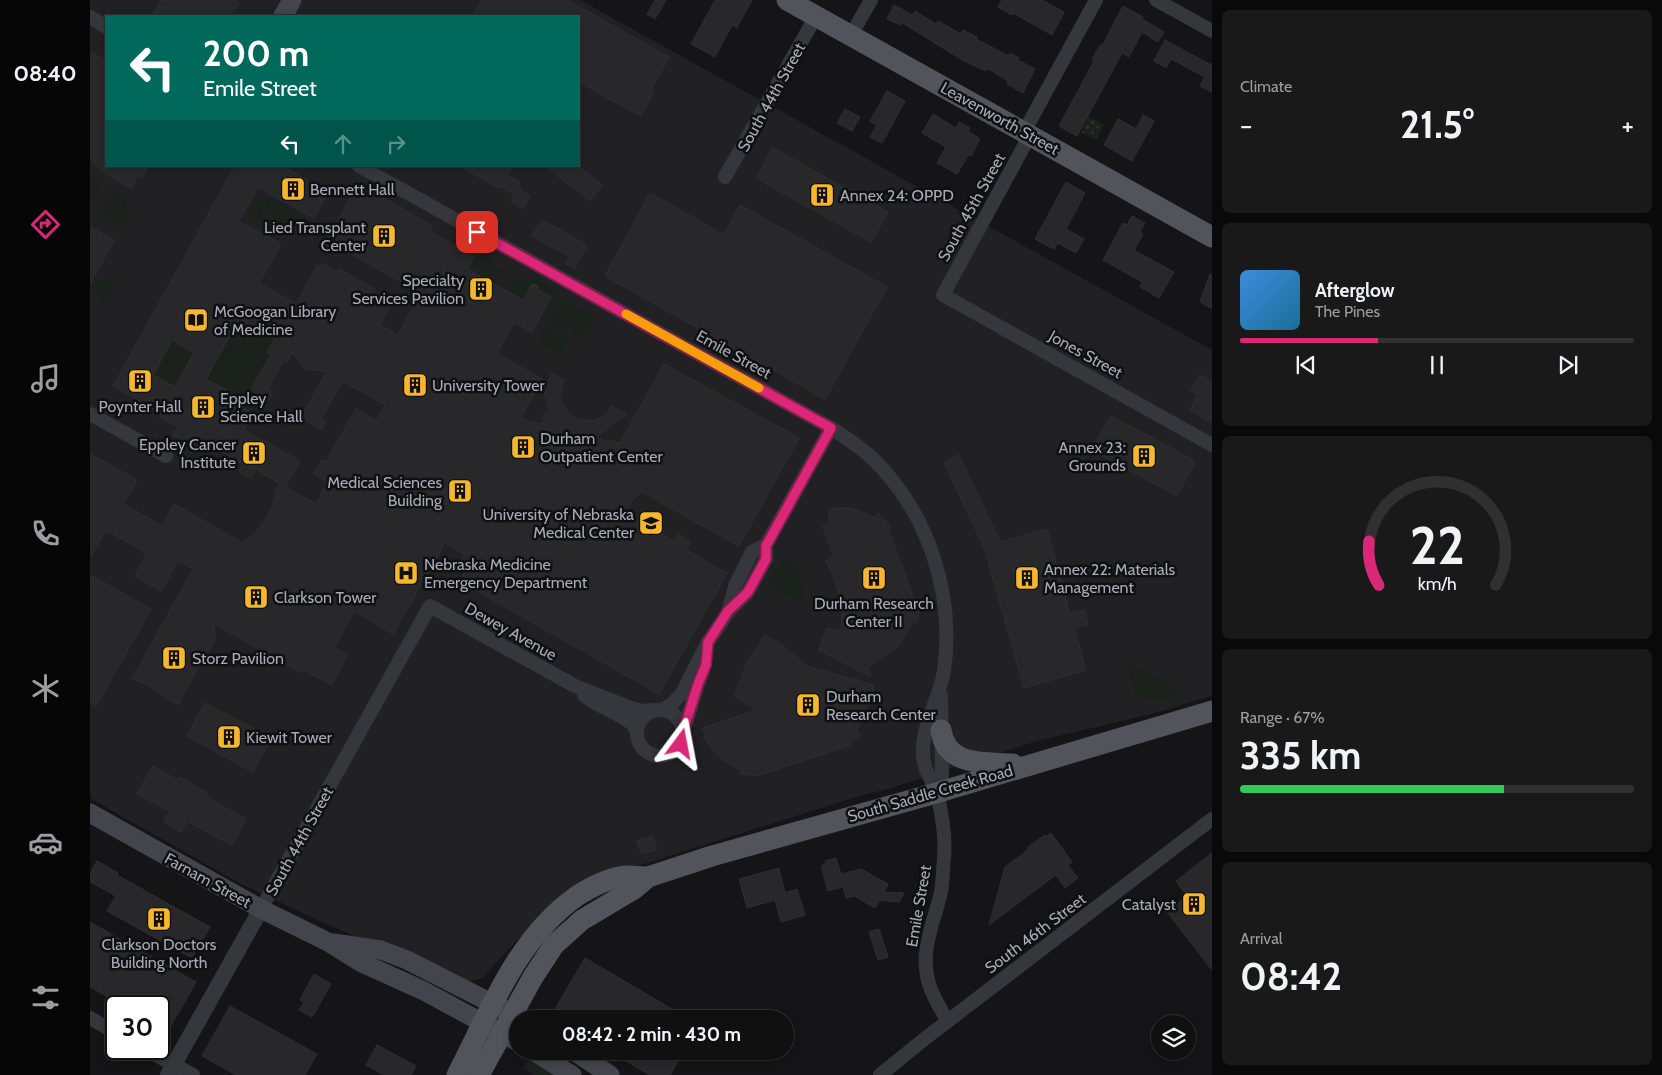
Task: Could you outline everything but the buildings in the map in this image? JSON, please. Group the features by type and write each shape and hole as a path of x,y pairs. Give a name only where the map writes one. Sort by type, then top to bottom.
{"main road":[{"path":"284,15 292,0"},
{"name":"Leavenworth Street","path":"787,0 1212,237"},
{"name":"South Saddle Creek Road","path":"479,1075 501,1033 494,1004 515,963 530,941 560,908 597,884 625,876 648,877 712,856 936,793 1028,764 1212,711"},
{"path":"941,730 945,744 953,754 959,757 978,762 1028,764"},
{"name":"Farnam Street","path":"90,813 261,909 328,942 360,962 424,991 501,1033"},
{"name":"South Saddle Creek Road","path":"519,1010 532,977 554,945 582,920 634,889 648,877"},
{"name":"Farnam Street","path":"328,942 381,950 407,960 509,1012"},
{"name":"South Saddle Creek Road","path":"457,1075 501,1033"},
{"path":"548,1060 572,1075"},
{"path":"588,1060 610,1075"}],"street":[{"path":"851,36 870,0"},
{"path":"1156,0 1212,31"},
{"name":"South 45th Street","path":"943,295 1094,1"},
{"name":"South 44th Street","path":"725,177 816,16"},
{"path":"90,17 105,26"},
{"name":"Emile Street","path":"361,167 831,428 871,457 885,472 909,504 927,538 935,560 944,603 946,641 941,685 942,775 936,793"},
{"name":"Jones Street","path":"943,295 1212,445"},
{"path":"90,414 166,456"},
{"path":"708,642 706,665 698,684 681,744 670,755 663,756 648,753 642,748 637,734 638,726 647,713 672,704 682,693 708,642 728,611 748,592 766,559 766,546 831,428"},
{"name":"South 44th Street","path":"171,1070 430,606"},
{"name":"Dewey Avenue","path":"430,606 574,686 631,708 642,711 658,710"},
{"name":"Emile Street","path":"941,685 929,719 923,747 925,771 936,793 943,823 945,848 941,891 927,940 926,961 928,984 948,1021"},
{"name":"Dewey Avenue","path":"574,686 594,703 634,725 637,734"},
{"path":"658,710 670,712 677,716 684,729"},
{"name":"South 46th Street","path":"880,1075 890,1065 1212,819"},
{"path":"90,1018 105,1026"},
{"path":"159,1060 171,1070 193,1075"}],"shaded area":[{"name":"University of Nebraska Medical Center","path":"90,0 580,0 1212,350 1212,696 1151,714 1037,741 581,884 520,937 482,978 465,983 322,922 239,883 90,798"}],"green space":[{"path":"1089,117 1104,125 1096,140 1081,132"},
{"path":"96,177 103,182 98,189 100,191 95,199 92,198 90,202 90,184"},
{"path":"115,190 127,208 128,219 124,231 100,214"},
{"path":"265,197 271,197 296,212 283,235 263,224 265,219 270,219 273,214 267,208"},
{"path":"259,198 262,199 264,209 261,212 263,218 260,222 248,215"},
{"path":"475,248 487,254 490,262 505,271 502,276 496,272 493,277 470,264 474,257 471,255"},
{"path":"477,271 510,289 519,279 524,281 521,289 527,292 523,300 476,274"},
{"path":"112,277 117,280 103,304 101,304 95,284"},
{"path":"526,278 535,278 559,291 549,317 542,314 551,297 531,286 527,292 521,289"},
{"path":"560,297 596,318 589,330 580,339 572,336 575,328 567,325 566,329 550,324"},
{"path":"237,323 264,339 268,333 276,337 268,352 271,354 250,390 264,398 255,414 231,401 234,395 186,368 175,387 153,375 163,335 214,364"},
{"path":"541,328 567,339 561,354 538,341 542,333"},
{"path":"784,556 800,576 805,602 779,592 768,584"},
{"path":"1128,662 1185,693 1155,701 1144,697 1137,699 1128,669"},
{"path":"528,1060 531,1060 556,1075 534,1075 523,1068"}],"slow traffic":[{"path":"626,314 759,388"}],"place":[{"name":"Bennett Hall","path":"293,189"},
{"name":"Annex 24: OPPD","path":"822,195"},
{"name":"Lied Transplant Center","path":"384,236"},
{"name":"Specialty Services Pavilion","path":"481,289"},
{"name":"McGoogan Library of Medicine","path":"196,320"},
{"name":"Poynter Hall","path":"140,381"},
{"name":"University Tower","path":"415,385"},
{"name":"Eppley Science Hall","path":"203,407"},
{"name":"Durham Outpatient Center","path":"523,447"},
{"name":"Eppley Cancer Institute","path":"254,453"},
{"name":"Annex 23: Grounds","path":"1144,456"},
{"name":"Medical Sciences Building","path":"460,491"},
{"name":"University of Nebraska Medical Center","path":"651,523"},
{"name":"Nebraska Medicine Emergency Department","path":"406,573"},
{"name":"Durham Research Center II","path":"874,578"},
{"name":"Annex 22: Materials Management","path":"1027,578"},
{"name":"Clarkson Tower","path":"256,597"},
{"name":"Storz Pavilion","path":"174,658"},
{"name":"Durham Research Center","path":"808,705"},
{"name":"Kiewit Tower","path":"229,737"},
{"name":"Catalyst","path":"1194,904"},
{"name":"Clarkson Doctors Building North","path":"159,919"}],"route":[{"path":"477,232 831,428 766,546 766,559 748,592 728,611 708,642 706,665 698,684 681,744"}]}
